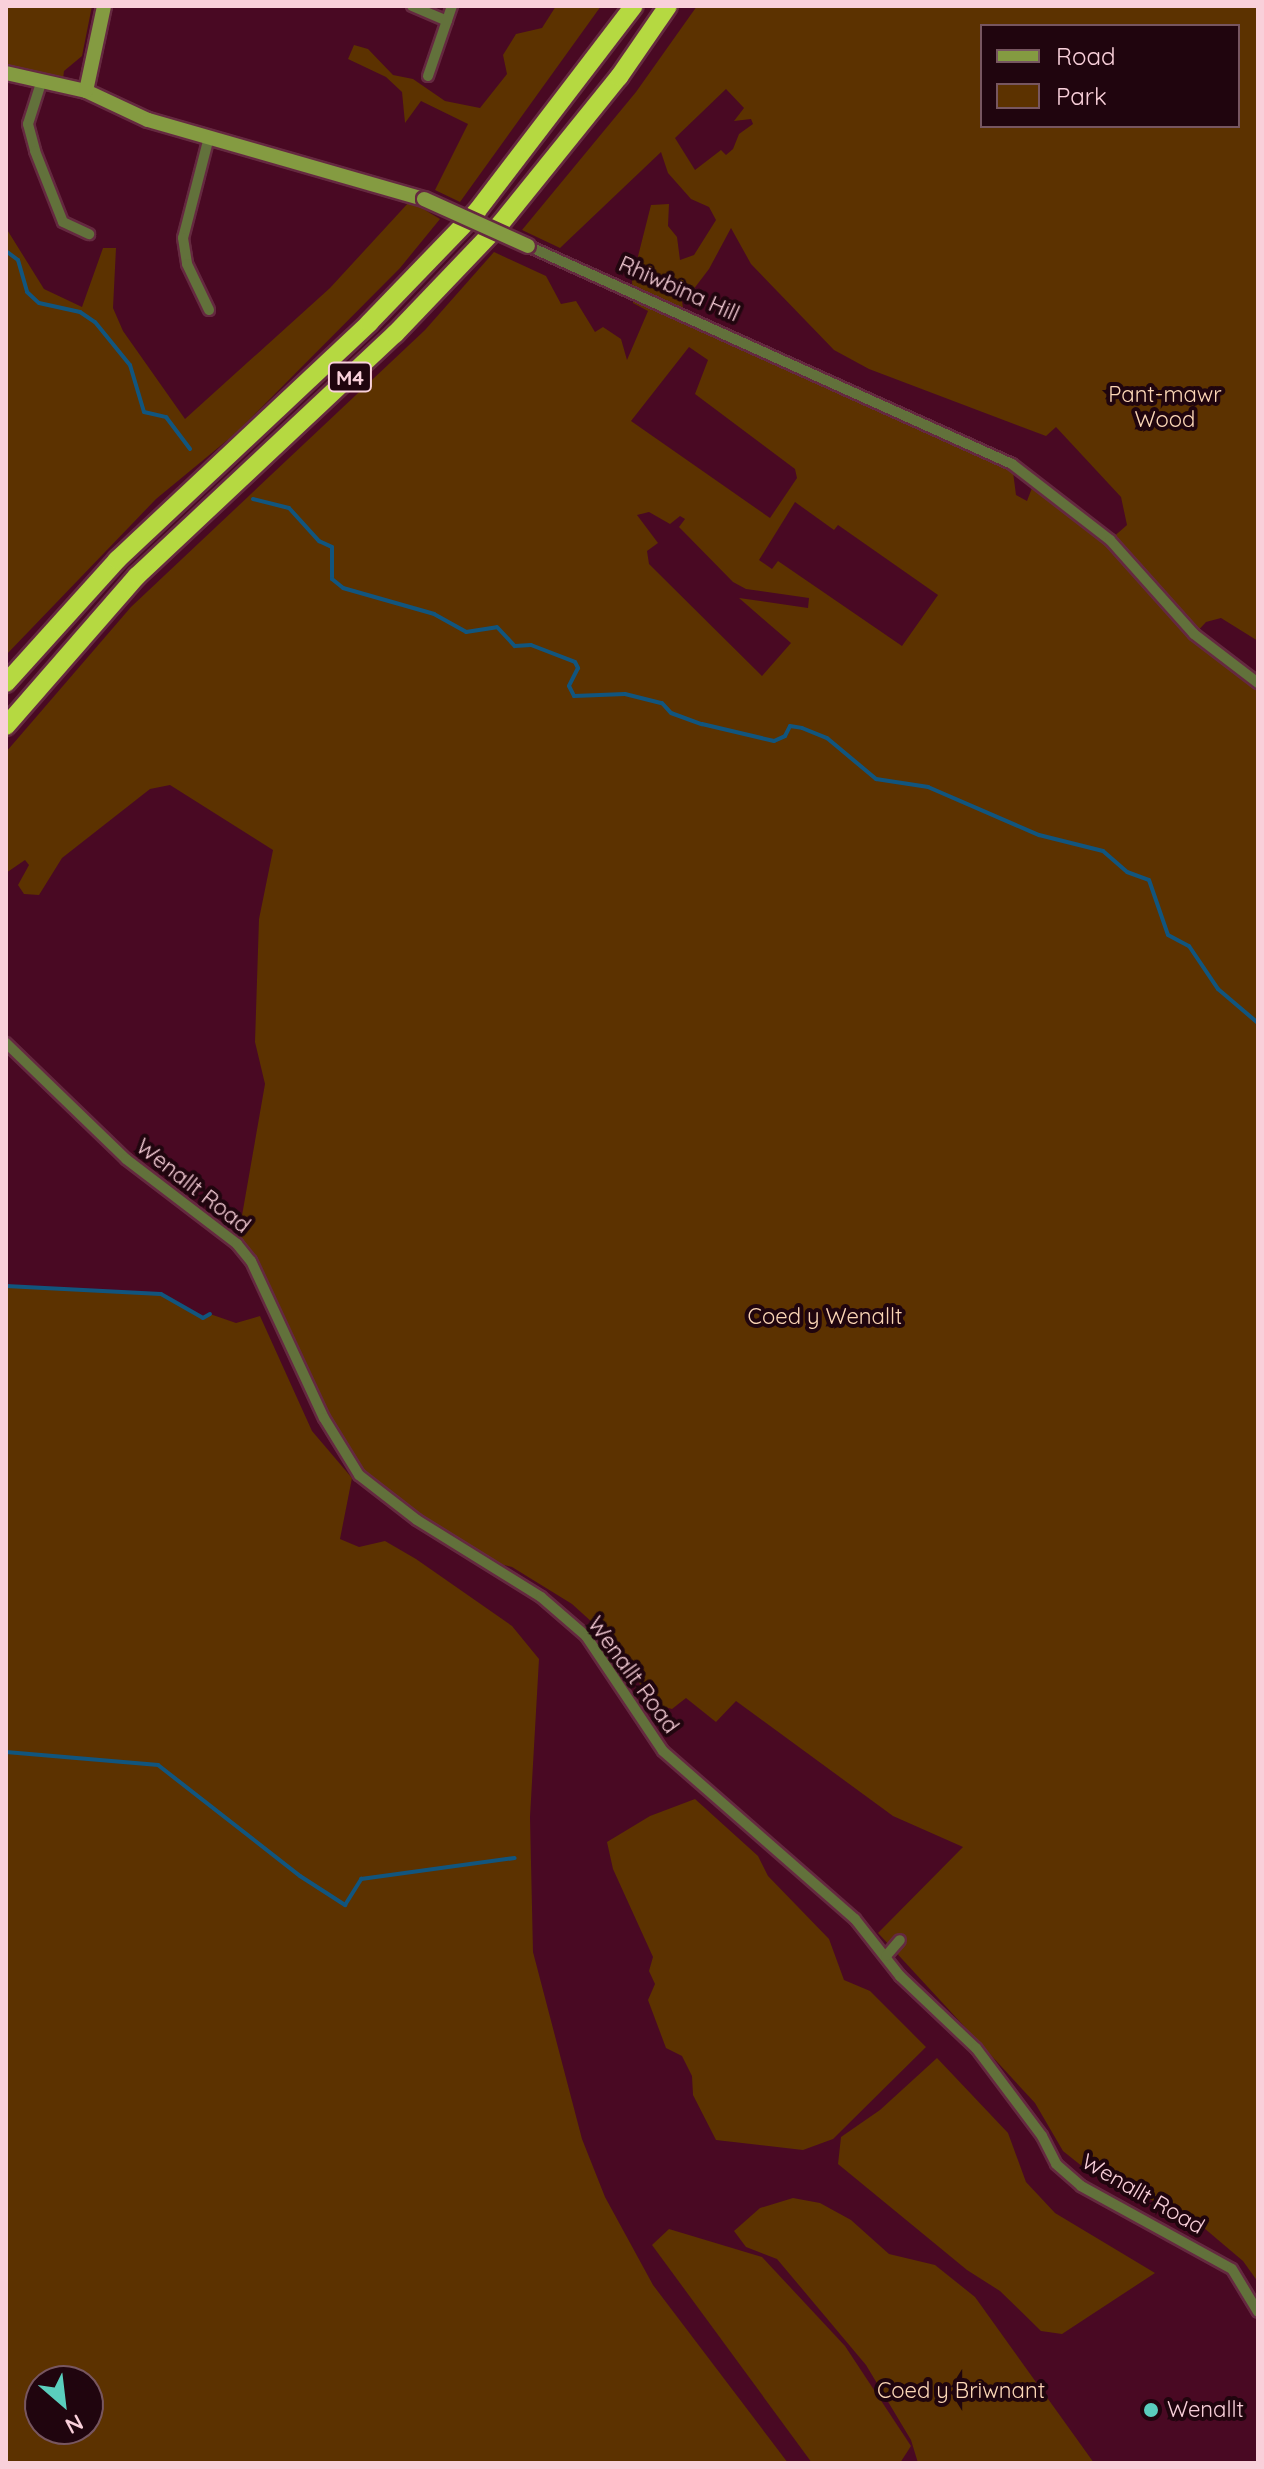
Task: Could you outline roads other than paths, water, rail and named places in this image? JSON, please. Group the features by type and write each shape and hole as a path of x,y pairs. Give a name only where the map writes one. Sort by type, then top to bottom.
{"highway":[{"name":"M4","path":"6,683 117,560 369,323 468,221 634,6"},
{"name":"M4","path":"6,726 137,576 395,334 501,223 619,77 668,6"}],"street":[{"path":"86,91 104,6"},
{"path":"412,6 447,21"},
{"path":"428,76 452,6"},
{"name":"Rhiwbina Hill","path":"6,73 86,91 124,112 424,199 1012,464 1110,540 1194,634 1258,683"},
{"path":"41,83 28,124 35,151 63,222 89,234"},
{"path":"209,137 183,238 187,264 209,310"},
{"name":"Wenallt Road","path":"6,1043 126,1159 216,1225 251,1261 324,1418 359,1475 417,1520 541,1597 586,1636 663,1751 855,1919 886,1956 976,2048 1042,2136 1056,2164 1081,2186 1232,2269 1258,2312"},
{"path":"886,1956 900,1940"}],"waterway":[{"path":"6,251 18,260 27,292 39,303 80,312 95,322 130,365 144,412 166,417 190,449"},
{"path":"253,499 289,508 319,541 332,547 332,579 343,588 434,614 466,632 497,627 515,646 531,645 575,662 578,668 569,686 574,696 625,694 662,703 671,713 702,724 774,741 785,736 790,726 802,728 827,738 876,779 928,787 1039,835 1103,851 1127,872 1149,880 1168,935 1189,946 1218,989 1258,1023"},
{"path":"6,1286 161,1294 203,1318 210,1314"},
{"path":"6,1752 158,1765 300,1876 345,1905 361,1879 515,1858"}],"place":[{"name":"Wenallt","path":"1151,2410"}],"park label":[{"name":"Pant-mawr Wood","path":"1165,406"},
{"name":"Coed y Wenallt","path":"825,1317"},
{"name":"Coed y Briwnant","path":"961,2391"}]}
